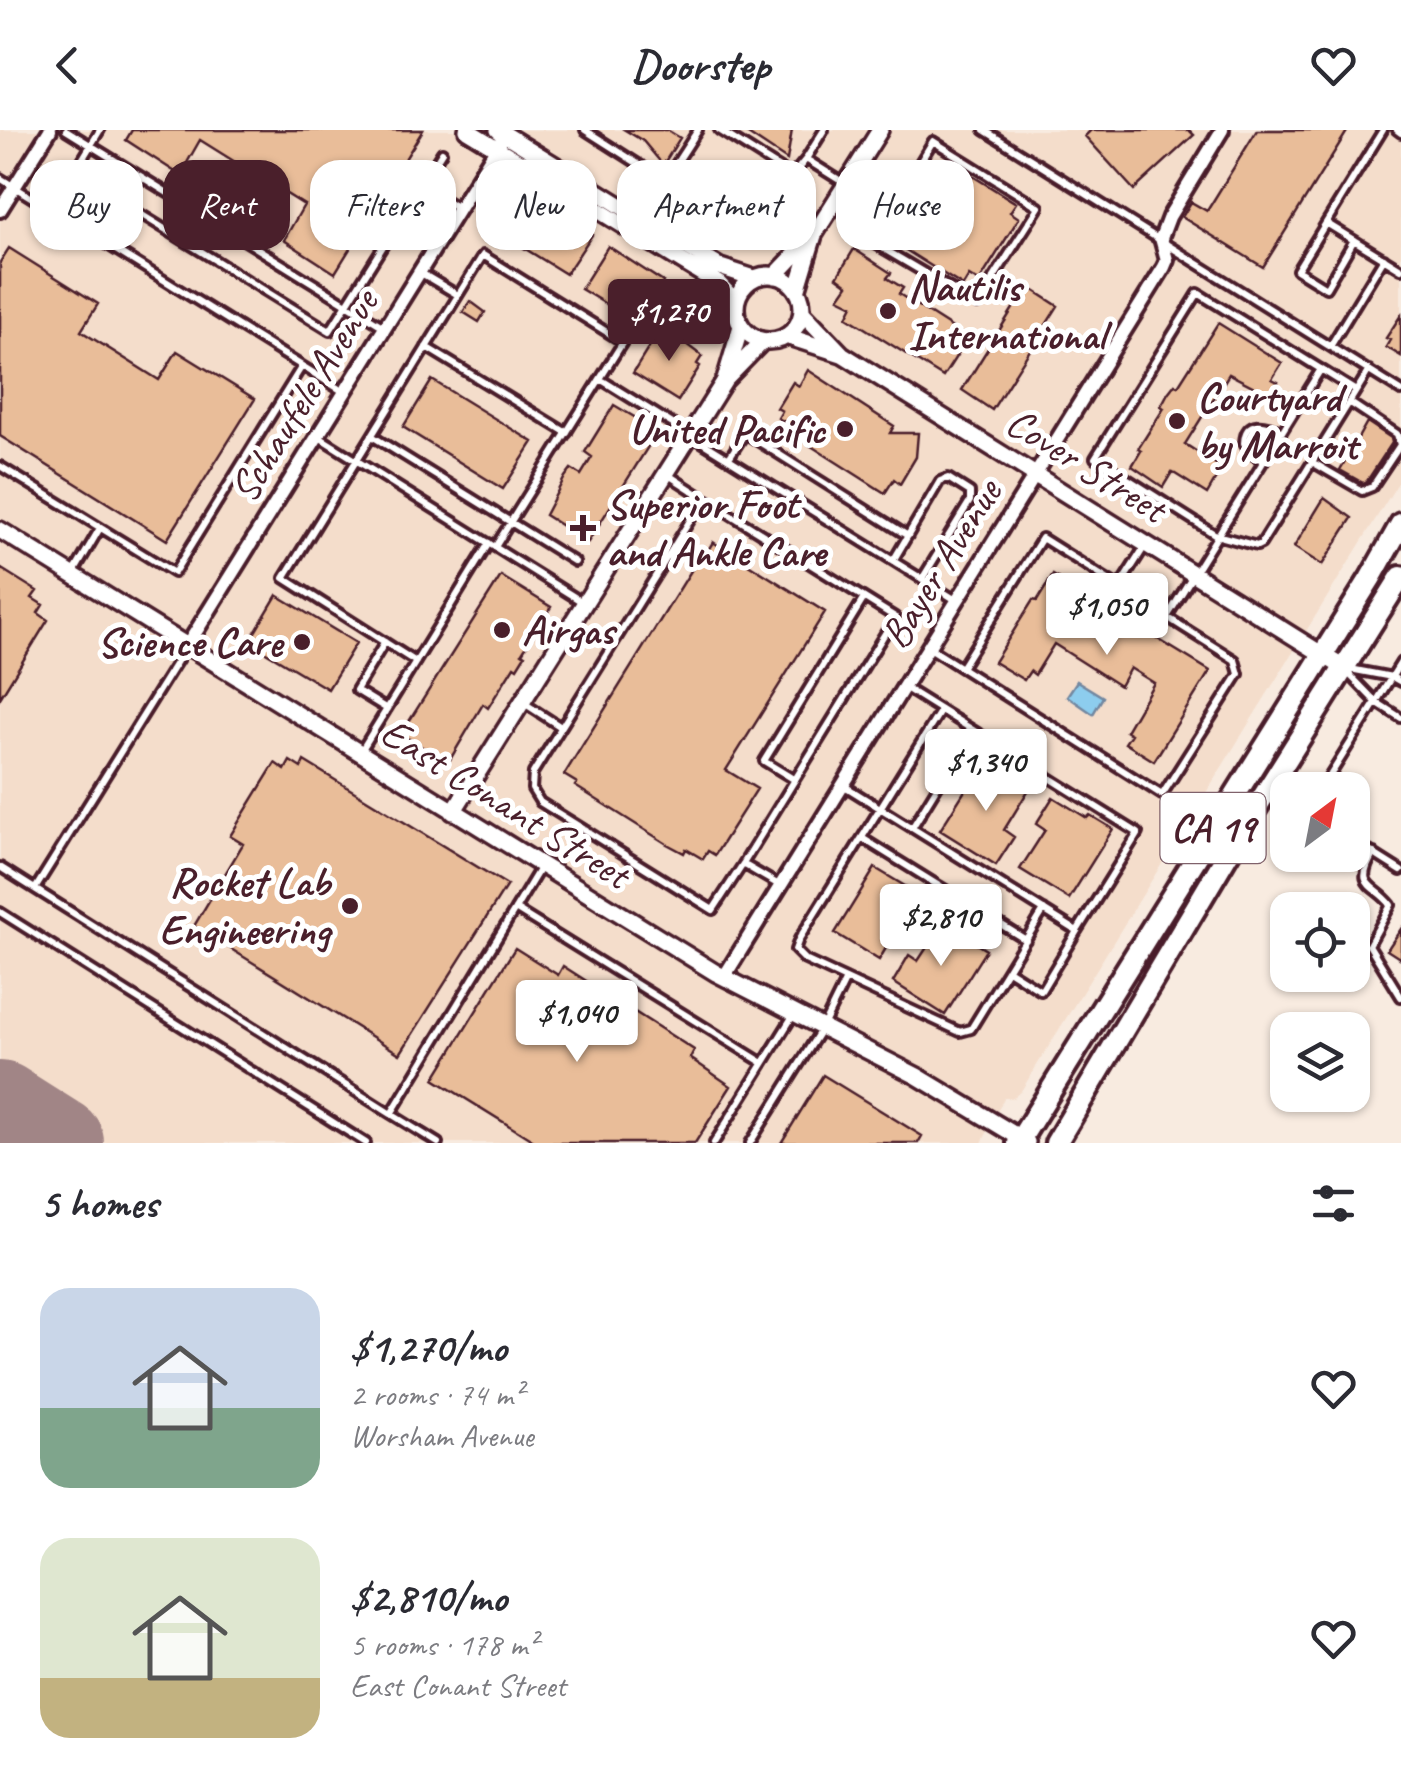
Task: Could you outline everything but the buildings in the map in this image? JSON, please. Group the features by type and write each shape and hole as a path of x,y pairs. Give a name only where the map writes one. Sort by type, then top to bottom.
{"main road":[{"name":"CA 19","path":"1022,1141 1401,524"},
{"name":"CA 19","path":"1056,1143 1239,835 1401,577"}],"street":[{"path":"0,210 50,130"},
{"path":"467,130 502,136 720,267 754,278 775,276 797,291"},
{"path":"861,160 880,130"},
{"name":"Bayer Avenue","path":"724,977 1167,260 1161,238 1169,217 1222,130"},
{"path":"502,136 719,284 736,302 741,326 725,380"},
{"name":"Schaufele Avenue","path":"187,646 502,136"},
{"path":"816,232 836,200"},
{"path":"775,276 800,250"},
{"path":"453,812 725,380 763,341 786,336 799,322 802,312 797,291 809,250"},
{"path":"736,302 754,278"},
{"name":"Cover Street","path":"802,312 842,354"},
{"path":"741,326 763,341"},
{"name":"Cover Street","path":"786,336 842,354 1344,668"},
{"name":"East Conant Street","path":"0,530 724,977 872,1052 985,1115 1022,1141"}],"lane":[{"path":"66,130 385,328"},
{"path":"100,130 74,173 330,332 381,250"},
{"path":"585,130 665,181 698,130"},
{"path":"720,130 792,176 824,130"},
{"path":"984,130 1401,390"},
{"path":"1354,240 1326,288 1297,270 1383,130"},
{"path":"933,141 1039,207 977,304 872,242 890,212 933,141"},
{"path":"437,160 442,152"},
{"path":"806,159 836,178"},
{"path":"0,178 345,393"},
{"path":"1326,223 1401,269"},
{"path":"359,754 623,342 483,255 284,578 416,662"},
{"path":"1330,345 1384,258"},
{"path":"420,272 458,295"},
{"path":"1356,391 1198,293 1095,458 1216,536 1261,544 1349,402 1356,391 1369,370"},
{"path":"426,347 566,433"},
{"path":"0,466 174,574 302,366"},
{"path":"1156,620 1168,617 1321,369"},
{"path":"600,379 956,600"},
{"path":"1312,462 1362,491 1372,488 1400,445 1397,434 1349,402"},
{"path":"1263,462 1244,443 1248,430 1266,423 1282,432"},
{"path":"729,458 745,433 908,536"},
{"path":"318,436 584,603"},
{"path":"372,436 575,562"},
{"path":"666,473 895,617 712,910 540,802 532,789 533,774 704,498"},
{"path":"893,561 940,481 948,478 970,492 970,502 922,579"},
{"path":"72,575 100,528"},
{"path":"926,647 1162,795 1238,674 1236,660 1042,538 961,668"},
{"path":"1124,601 1118,595 1119,587 1146,544"},
{"path":"796,780 764,761 864,598"},
{"path":"385,642 356,690 387,710"},
{"path":"36,888 187,646"},
{"path":"1332,772 1401,662"},
{"path":"1344,668 1401,682"},
{"path":"1344,668 1376,702 1401,718"},
{"path":"902,686 1138,833 1041,991 1008,970"},
{"path":"522,702 561,727"},
{"path":"941,710 798,939 795,950 804,960 960,1032 971,1029 1044,910"},
{"path":"912,828 972,730"},
{"path":"842,785 1077,931"},
{"path":"862,838 1026,940"},
{"path":"1370,851 1401,870"},
{"path":"1374,854 1364,880 1391,906 1369,945 1401,997"},
{"path":"742,864 780,886"},
{"path":"0,866 438,1143"},
{"path":"391,1114 541,866"},
{"path":"515,910 763,1063"},
{"path":"0,912 366,1143"},
{"path":"750,1143 822,1028 846,979"},
{"path":"714,1143 794,1014"}],"shaded area":[{"path":"0,130 1401,130 1401,478 1021,1091 1013,1098 1004,1098 982,1143 0,1143"}],"water":[{"path":"1077,681 1103,697 1093,714 1067,696"}],"runway":[{"path":"0,1105 60,1143"}],"place":[{"name":"Nautilis International","path":"888,311"},
{"name":"Courtyard by Marroit","path":"1177,421"},
{"name":"United Pacific","path":"845,429"},
{"name":"Superior Foot and Ankle Care","path":"583,528"},
{"name":"Airgas","path":"502,630"},
{"name":"Science Care","path":"302,642"},
{"name":"Rocket Lab Engineering","path":"350,906"}]}
